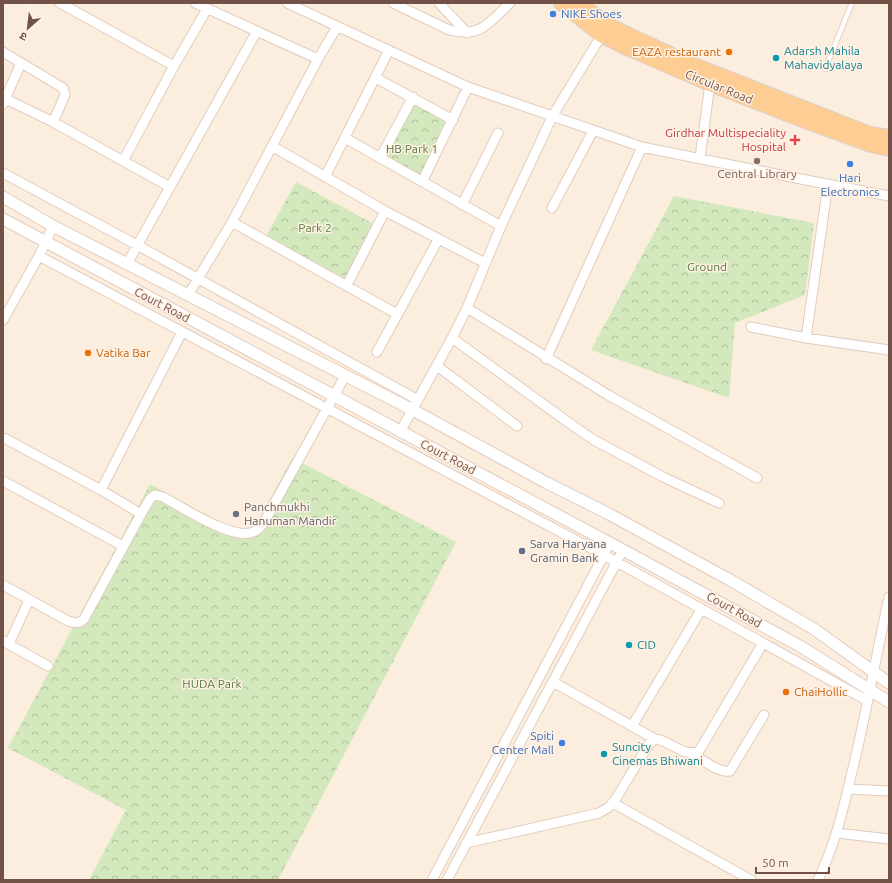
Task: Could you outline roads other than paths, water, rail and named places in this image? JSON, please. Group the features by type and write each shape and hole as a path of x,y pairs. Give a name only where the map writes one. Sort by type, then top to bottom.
{"main road":[{"name":"Circular Road","path":"561,3 605,30 627,48 710,84 820,127 871,145 889,149"},
{"path":"580,3 605,30 629,35 694,65 870,134 889,137"}],"street":[{"path":"60,3 174,66"},
{"path":"195,3 318,59"},
{"path":"287,3 468,87 642,147 889,196"},
{"path":"393,3 449,30 467,33 476,32 510,3"},
{"path":"439,3 467,33"},
{"path":"123,161 174,66 207,9"},
{"path":"188,295 232,222 318,59 337,27"},
{"path":"400,432 467,308 501,226 552,117 605,30"},
{"path":"127,264 257,31"},
{"path":"325,177 390,50"},
{"path":"3,52 64,90 65,95 52,122"},
{"path":"22,63 4,102 52,122 170,187"},
{"path":"376,78 453,120"},
{"path":"700,158 710,84"},
{"path":"422,182 468,87"},
{"path":"380,158 413,97"},
{"path":"552,208 593,131"},
{"path":"462,205 498,133"},
{"path":"345,138 501,226"},
{"path":"272,146 385,212 485,263"},
{"path":"546,358 642,147"},
{"path":"3,173 418,400"},
{"path":"806,338 828,184"},
{"path":"3,197 53,226 413,410 730,580 814,629 889,683"},
{"path":"347,285 385,212"},
{"name":"Court Road","path":"3,220 610,543 800,646 869,696 889,702"},
{"path":"232,222 397,314"},
{"path":"3,320 39,256 53,226"},
{"path":"377,352 438,240"},
{"path":"39,256 604,555 763,643 869,696"},
{"path":"467,308 608,395 757,478"},
{"path":"750,326 806,338 889,350"},
{"path":"101,490 182,332"},
{"path":"452,338 588,437 663,477 719,503"},
{"path":"437,366 517,426"},
{"path":"3,585 68,621 74,623 81,622 152,496 159,496 220,528 243,534 255,532 263,524 345,376"},
{"path":"4,438 101,490 141,514"},
{"path":"3,481 123,546"},
{"path":"432,880 610,543"},
{"path":"447,880 623,550"},
{"path":"819,880 837,833 848,789 889,597"},
{"path":"29,600 6,642 48,666"},
{"path":"632,726 701,610"},
{"path":"692,753 702,749 763,643"},
{"path":"553,682 655,739 692,753 720,770 728,772 764,715"},
{"path":"466,843 599,813 613,803 649,744 655,739"},
{"path":"848,789 889,792"},
{"path":"613,803 751,880"},
{"path":"837,833 889,838"}],"lane":[{"path":"824,69 852,3"}],"place":[{"name":"NIKE Shoes","path":"553,14"},
{"name":"EAZA restaurant","path":"729,52"},
{"name":"Adarsh Mahila Mahavidyalaya","path":"776,58"},
{"name":"Girdhar Multispeciality Hospital","path":"795,140"},
{"name":"Central Library","path":"757,161"},
{"name":"Hari Electronics","path":"850,164"},
{"name":"Vatika Bar","path":"88,353"},
{"name":"Panchmukhi Hanuman Mandir","path":"236,514"},
{"name":"Sarva Haryana Gramin Bank","path":"522,551"},
{"name":"CID","path":"629,645"},
{"name":"ChaiHollic","path":"786,692"},
{"name":"Spiti Center Mall","path":"562,743"},
{"name":"Suncity Cinemas Bhiwani","path":"604,754"}],"park label":[{"name":"HB Park 1","path":"412,149"},
{"name":"Park 2","path":"315,228"},
{"name":"Ground","path":"707,267"},
{"name":"HUDA Park","path":"212,684"}]}
